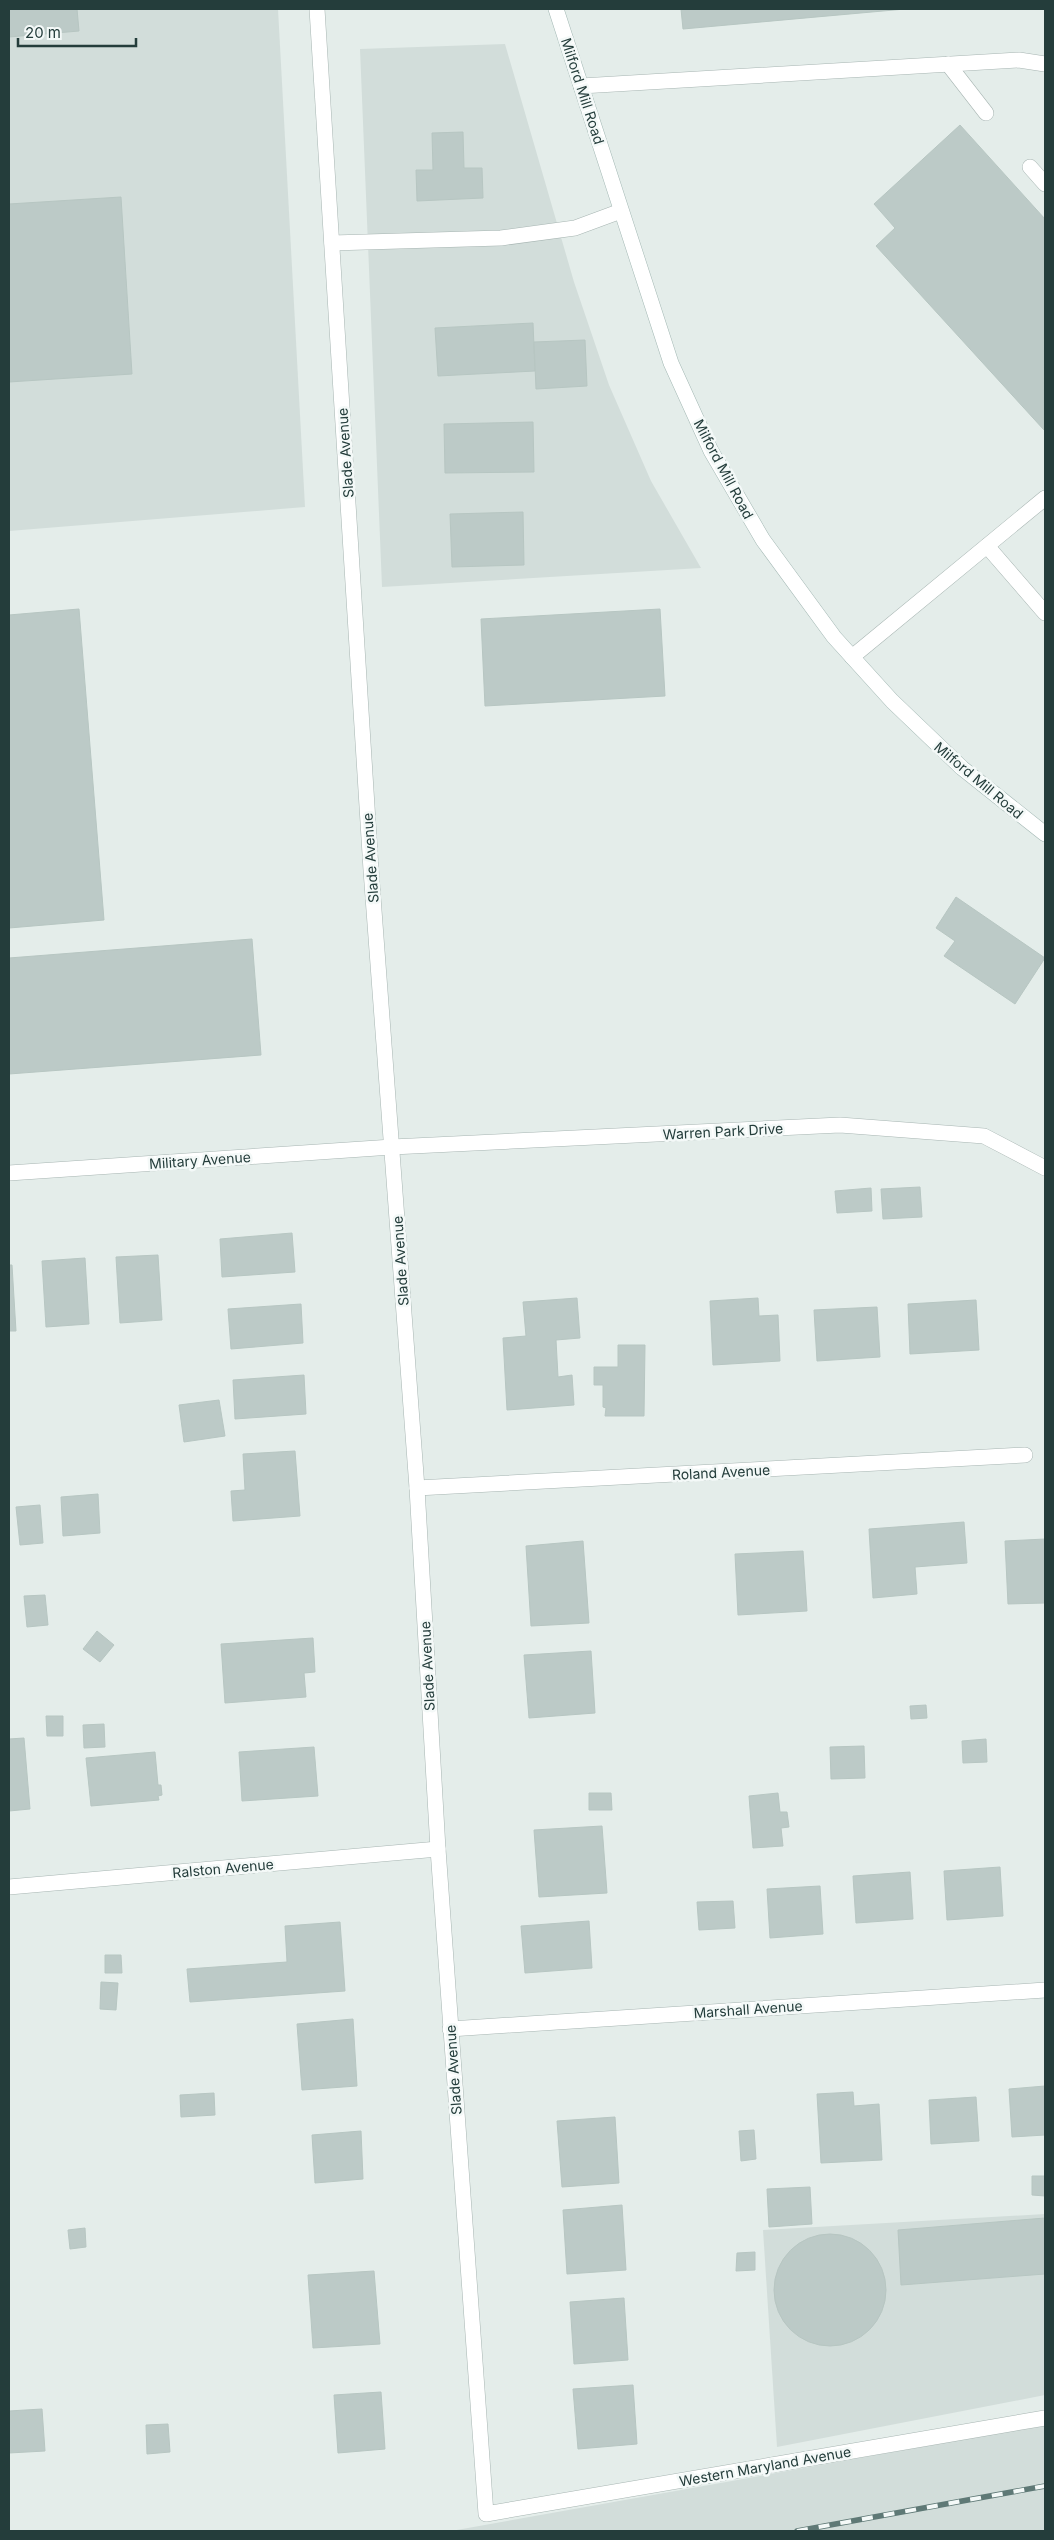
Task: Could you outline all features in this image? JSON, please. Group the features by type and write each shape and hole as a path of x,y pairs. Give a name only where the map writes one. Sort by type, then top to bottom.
{"street":[{"name":"Slade Avenue","path":"317,9 371,870 417,1488 450,2029 486,2514"},
{"name":"Milford Mill Road","path":"556,9 671,363 711,452 762,540 834,637 892,701 962,768 1045,834"},
{"path":"581,86 1019,60 1045,64"},
{"path":"948,64 986,113"},
{"path":"1030,167 1045,184"},
{"path":"332,243 501,238 575,228 621,211"},
{"path":"852,657 1045,498"},
{"path":"987,546 1045,613"},
{"name":"Warren Park Drive","path":"392,1147 840,1126 984,1136 1045,1168"},
{"name":"Military Avenue","path":"9,1173 392,1147"},
{"name":"Roland Avenue","path":"417,1488 1025,1455"},
{"name":"Ralston Avenue","path":"9,1887 438,1849"},
{"name":"Marshall Avenue","path":"450,2029 1045,1990"},
{"name":"Western Maryland Avenue","path":"486,2514 1045,2418"}],"shaded area":[{"path":"9,9 278,9 305,507 9,531"},
{"path":"505,44 574,282 609,385 651,481 701,568 382,587 360,49"},
{"path":"1045,2214 1045,2395 777,2447 763,2230"},
{"path":"1045,2425 1045,2531 451,2531"}],"building":[{"path":"9,9 77,9 79,31 9,37"},
{"path":"681,9 905,9 683,29"},
{"path":"960,125 1045,219 1044,430 876,246 895,228 874,204"},
{"path":"463,132 464,168 482,168 483,198 417,201 416,170 433,170 432,133"},
{"path":"121,197 132,374 9,382 9,204"},
{"path":"533,323 535,371 438,376 435,328"},
{"path":"585,340 587,386 536,389 534,342"},
{"path":"533,422 534,472 445,473 444,424"},
{"path":"523,512 524,565 452,567 450,514"},
{"path":"79,609 104,920 9,928 9,615"},
{"path":"660,609 665,696 485,706 481,619"},
{"path":"956,897 1045,958 1015,1004 944,956 955,941 936,928"},
{"path":"252,939 261,1055 9,1074 9,958"},
{"path":"920,1187 922,1217 883,1219 881,1189"},
{"path":"871,1188 872,1211 837,1213 835,1191"},
{"path":"292,1233 295,1272 222,1277 220,1239"},
{"path":"158,1255 162,1320 120,1323 116,1257"},
{"path":"85,1258 89,1324 46,1327 42,1261"},
{"path":"9,1265 12,1265 16,1331 9,1331"},
{"path":"577,1298 580,1338 556,1340 558,1377 572,1375 574,1405 507,1410 503,1338 526,1336 523,1302"},
{"path":"758,1298 759,1316 778,1315 780,1361 713,1365 710,1301"},
{"path":"976,1300 979,1350 910,1354 908,1304"},
{"path":"301,1304 303,1343 231,1349 228,1309"},
{"path":"877,1307 880,1357 817,1361 814,1310"},
{"path":"618,1345 645,1345 644,1416 605,1416 606,1408 603,1407 603,1385 594,1385 594,1367 618,1367"},
{"path":"304,1375 306,1414 235,1419 233,1380"},
{"path":"219,1400 225,1436 184,1442 179,1405"},
{"path":"295,1451 300,1516 233,1521 231,1491 245,1490 243,1454"},
{"path":"98,1494 100,1533 63,1536 61,1497"},
{"path":"40,1505 43,1543 20,1545 16,1507"},
{"path":"964,1522 967,1563 915,1567 917,1594 873,1598 869,1529"},
{"path":"1045,1539 1045,1603 1008,1604 1005,1541"},
{"path":"583,1541 589,1623 531,1626 526,1546"},
{"path":"803,1551 807,1611 738,1615 735,1554"},
{"path":"45,1595 48,1625 27,1627 24,1596"},
{"path":"97,1631 114,1645 100,1662 83,1649"},
{"path":"313,1638 315,1672 304,1673 306,1697 225,1703 221,1644"},
{"path":"591,1651 595,1713 529,1718 524,1655"},
{"path":"926,1705 927,1718 911,1719 910,1706"},
{"path":"46,1716 63,1716 63,1736 47,1736"},
{"path":"104,1724 105,1747 84,1748 83,1725"},
{"path":"24,1738 30,1809 9,1811 9,1739"},
{"path":"986,1739 987,1762 963,1763 962,1741"},
{"path":"864,1746 865,1778 831,1779 830,1747"},
{"path":"314,1747 318,1796 242,1801 239,1752"},
{"path":"155,1752 158,1785 161,1785 162,1795 158,1796 159,1800 91,1806 86,1758"},
{"path":"589,1793 611,1793 612,1810 589,1810"},
{"path":"778,1793 780,1812 787,1812 789,1827 781,1828 783,1846 753,1848 749,1796"},
{"path":"602,1826 607,1893 539,1897 534,1830"},
{"path":"1000,1867 1003,1916 947,1920 944,1871"},
{"path":"910,1872 913,1919 856,1923 853,1876"},
{"path":"820,1886 823,1934 770,1938 767,1889"},
{"path":"733,1901 735,1928 699,1930 697,1902"},
{"path":"589,1921 592,1968 525,1973 521,1926"},
{"path":"340,1922 345,1991 190,2002 187,1969 287,1962 285,1926"},
{"path":"105,1955 121,1955 122,1973 105,1973"},
{"path":"101,1982 118,1983 116,2010 100,2009"},
{"path":"353,2019 357,2086 302,2090 297,2024"},
{"path":"1045,2086 1045,2135 1012,2137 1009,2089"},
{"path":"853,2092 854,2106 879,2104 882,2160 821,2163 817,2094"},
{"path":"214,2093 215,2115 181,2117 180,2095"},
{"path":"976,2097 979,2141 931,2144 929,2100"},
{"path":"615,2117 619,2183 562,2187 557,2121"},
{"path":"754,2130 756,2159 741,2161 739,2131"},
{"path":"361,2131 363,2179 315,2183 312,2135"},
{"path":"1032,2176 1045,2176 1045,2196 1032,2195"},
{"path":"810,2187 812,2224 769,2227 767,2189"},
{"path":"622,2205 626,2270 567,2274 563,2210"},
{"path":"1045,2218 1045,2274 901,2285 898,2230"},
{"path":"85,2228 86,2247 70,2249 68,2230"},
{"path":"830,2234 851,2238 869,2251 882,2269 886,2290 882,2311 869,2329 851,2342 830,2346 809,2342 791,2329 778,2311 774,2290 778,2269 791,2251 809,2238"},
{"path":"755,2252 755,2270 736,2271 737,2253"},
{"path":"374,2271 380,2344 313,2348 308,2275"},
{"path":"624,2298 628,2360 574,2364 570,2302"},
{"path":"633,2385 637,2444 578,2449 573,2389"},
{"path":"381,2392 385,2449 338,2453 334,2395"},
{"path":"42,2409 45,2451 9,2453 9,2411"},
{"path":"168,2424 170,2452 147,2454 146,2425"}],"railway":[{"path":"797,2531 1045,2486"}]}
